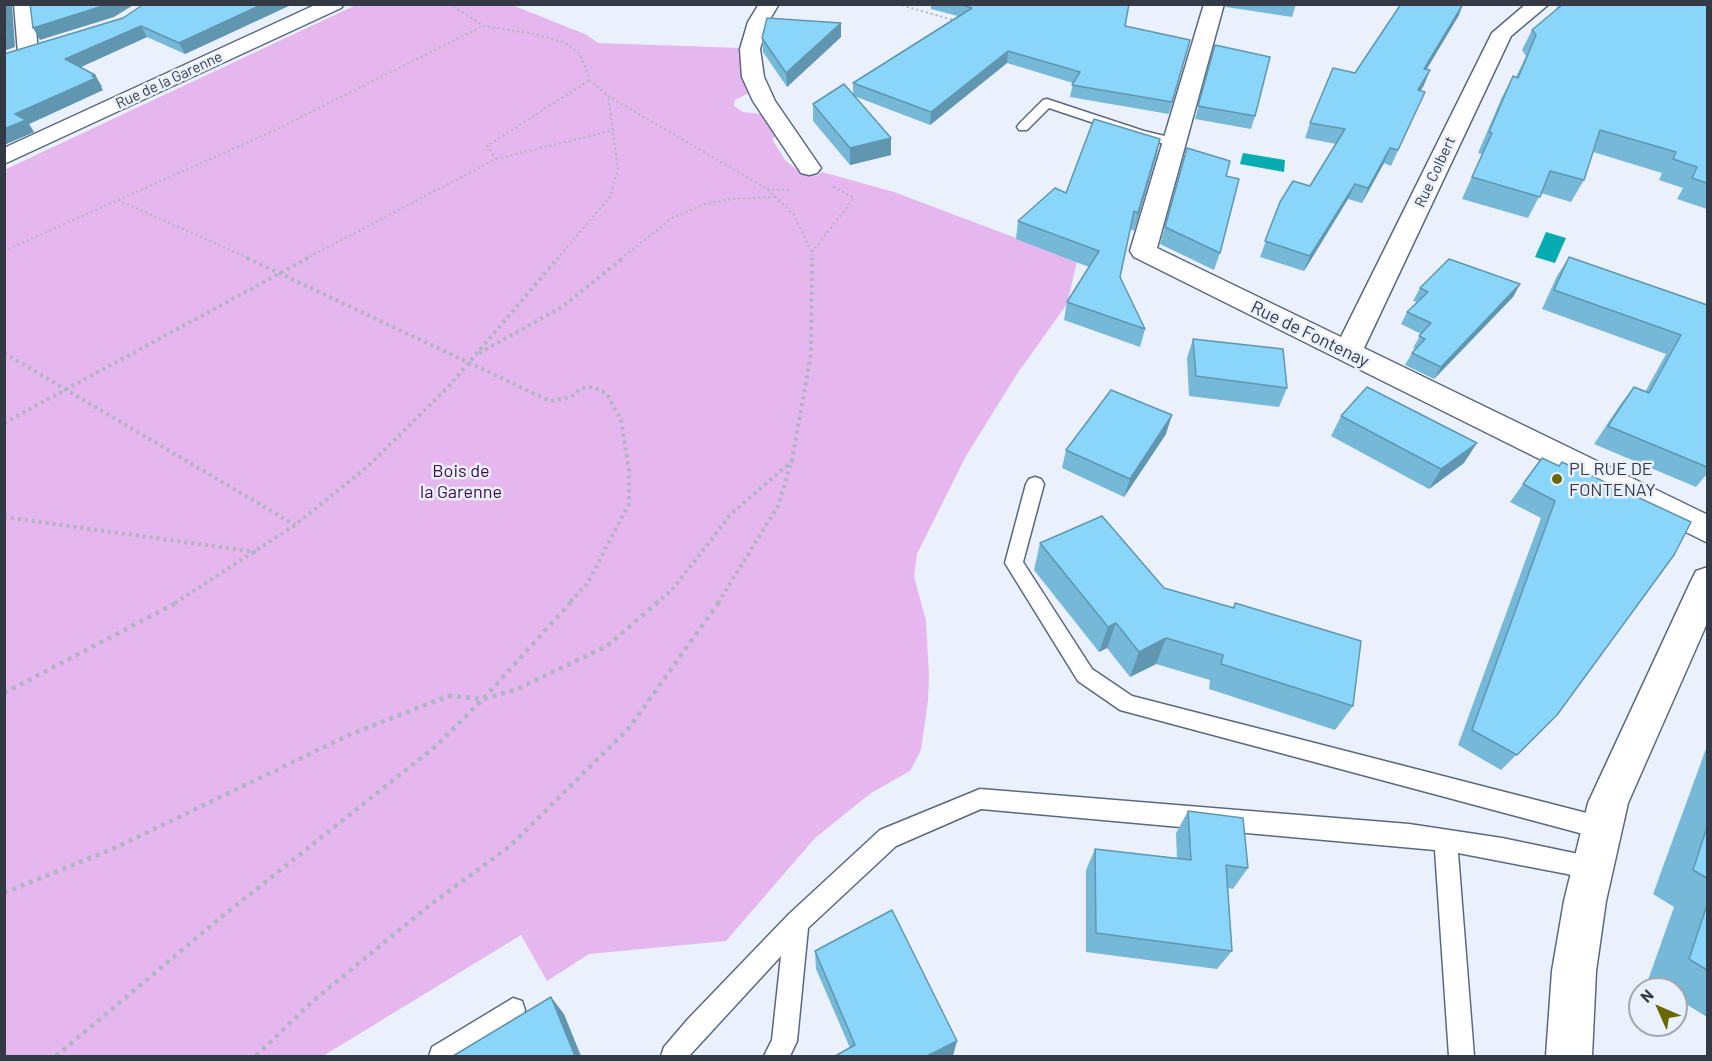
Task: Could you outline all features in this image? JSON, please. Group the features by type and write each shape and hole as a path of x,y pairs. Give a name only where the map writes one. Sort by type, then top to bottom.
{"street":[{"path":"24,4 30,53"},
{"name":"Rue de la Garenne","path":"4,157 334,4"},
{"path":"769,4 758,22 750,49 753,77 764,101 809,168"},
{"name":"Rue de Fontenay","path":"1214,4 1143,251 1707,530"},
{"name":"Rue Colbert","path":"1348,353 1500,23 1539,4"},
{"path":"1569,1056 1574,971 1593,868 1608,803 1707,581"}],"lane":[{"path":"1023,127 1047,103 1140,134 1173,142"},
{"path":"1035,484 1014,563 1085,675 1128,704 1602,828"},
{"path":"673,1056 797,922 888,838 980,799 1409,835 1502,849 1593,868"},
{"path":"1446,840 1461,1056"},
{"path":"777,1056 784,1041 797,922"},
{"path":"441,1056 513,1010"}],"path":[{"path":"256,1056 314,1000 435,901 509,847 629,728 725,594 778,506 792,460 811,354 812,252 794,214 776,197 720,159 608,96 591,81 580,54 565,43 535,34 484,26 449,4"},
{"path":"897,4 965,23"},
{"path":"4,251 275,130 484,26"},
{"path":"496,159 487,146 591,81"},
{"path":"4,693 185,598 257,552 295,525 366,468 449,386 610,197 618,169 608,96"},
{"path":"4,423 246,293 277,274 496,159 614,129"},
{"path":"812,252 854,198 842,190"},
{"path":"476,355 562,307 672,218 705,204 731,199 776,197"},
{"path":"56,1056 219,919 436,747 483,699 586,584 629,504 629,470 621,420 607,394 593,387 581,388 571,397 550,401 207,239 118,200"},
{"path":"4,352 295,525"},
{"path":"4,893 117,847 351,734 448,696 483,699 515,690 607,646 672,590 731,514 792,460"},
{"path":"4,517 257,552"}],"green space":[{"name":"Bois de la Garenne","path":"356,5 512,5 587,35 598,43 740,48 740,66 749,93 735,100 734,106 743,112 761,114 775,137 772,139 785,160 796,169 817,176 822,172 894,192 1077,261 1067,304 1017,374 966,456 917,554 914,576 926,621 929,676 921,750 910,771 871,793 815,838 726,941 589,954 547,981 521,935 323,1056 5,1056 4,170"}],"water":[{"path":"1243,153 1285,160 1284,172 1240,164"},
{"path":"1546,232 1566,238 1555,263 1535,257"}],"building":[{"path":"4,4 6,4 7,36 4,37"},
{"path":"30,4 109,4 33,28"},
{"path":"144,4 263,4 179,43 141,26 65,59 95,75 92,76 96,78 15,114 26,120 4,129 4,54 123,18"},
{"path":"960,4 1129,4 1125,26 1190,40 1172,102 1072,85 1080,72 1008,51 931,112 853,83 972,8"},
{"path":"1401,4 1463,4 1424,69 1430,70 1418,90 1425,92 1398,150 1390,148 1368,188 1355,184 1310,256 1265,241 1280,202 1293,181 1310,186 1345,129 1310,123 1333,68 1355,73"},
{"path":"1563,4 1707,4 1707,183 1692,178 1697,167 1673,159 1676,152 1600,130 1584,180 1550,171 1540,197 1472,177 1492,133 1489,132 1513,76 1518,78 1536,35 1532,30"},
{"path":"767,18 841,23 786,73 762,38"},
{"path":"1215,45 1270,57 1255,116 1198,106"},
{"path":"844,84 891,138 850,148 813,104"},
{"path":"1094,119 1160,139 1138,213 1134,211 1120,277 1145,329 1067,302 1099,251 1018,221 1055,188 1066,193"},
{"path":"1187,148 1230,161 1226,176 1239,179 1220,253 1165,227"},
{"path":"1569,257 1707,305 1707,467 1608,426 1634,387 1649,393 1681,335 1554,290"},
{"path":"1449,259 1520,284 1441,367 1412,353 1425,339 1419,336 1431,323 1407,312 1428,292 1420,288"},
{"path":"1193,339 1283,349 1287,388 1196,376"},
{"path":"1367,387 1477,443 1441,469 1341,416"},
{"path":"1111,390 1172,415 1130,479 1066,450"},
{"path":"1542,458 1559,466 1562,462 1691,522 1674,555 1557,715 1517,755 1472,730 1555,501 1523,484"},
{"path":"1102,516 1164,588 1234,608 1235,603 1361,641 1353,706 1221,664 1223,655 1166,638 1139,652 1116,623 1108,627 1040,543"},
{"path":"1188,811 1243,818 1248,868 1226,865 1232,951 1096,933 1095,849 1191,860"},
{"path":"1707,827 1707,878 1693,870"},
{"path":"1707,905 1707,970 1689,959"},
{"path":"892,910 957,1041 927,1056 835,1056 855,1045 815,951"},
{"path":"551,997 575,1056 453,1056"}],"place":[{"name":"PL RUE DE FONTENAY","path":"1557,479"}]}
